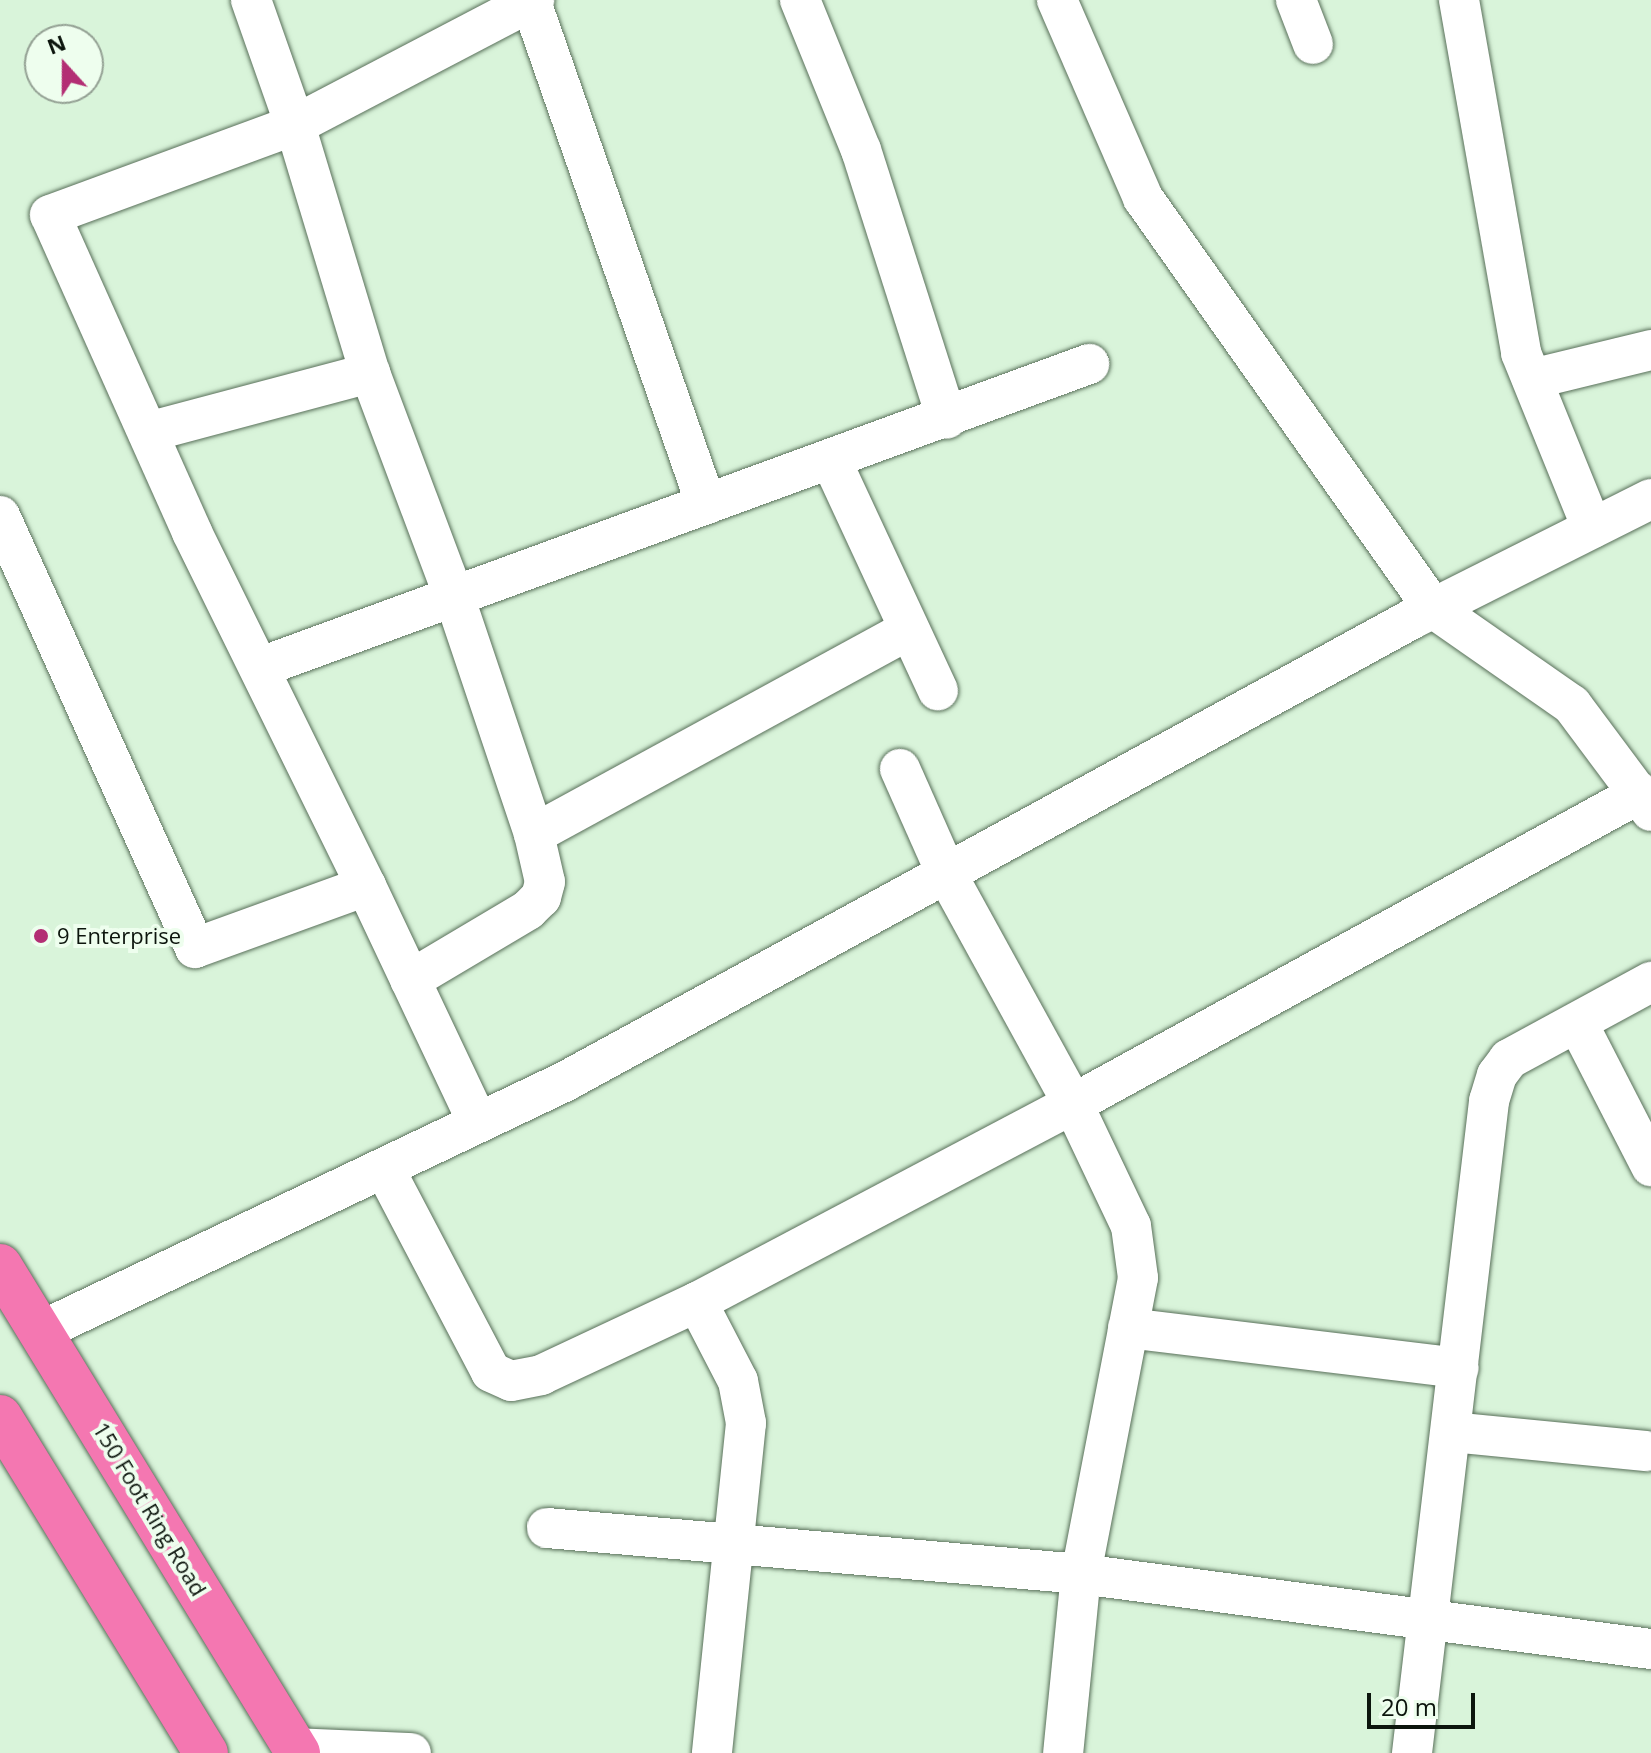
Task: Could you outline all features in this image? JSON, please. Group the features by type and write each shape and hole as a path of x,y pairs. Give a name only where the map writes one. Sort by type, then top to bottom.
{"highway":[{"name":"150 Foot Ring Road","path":"0,1266 297,1750"},
{"path":"2,1427 206,1753"}],"street":[{"path":"251,0 295,125 370,373 455,599 534,834 545,882 541,897 528,910 410,980"},
{"path":"800,0 861,150 947,419"},
{"path":"384,1168 491,1372 511,1381 541,1375 697,1302 1645,802 1572,705 1433,608 1143,198 1057,0"},
{"path":"1296,0 1313,44"},
{"path":"1459,0 1521,353 1592,528"},
{"path":"478,1123 148,432 50,215 295,125 532,1 706,504"},
{"path":"1532,379 1651,350"},
{"path":"261,667 947,419 1089,364"},
{"path":"148,432 370,373"},
{"path":"831,460 907,631 938,690"},
{"path":"41,1331 566,1081 1433,608 1651,499"},
{"path":"0,516 195,948 366,886"},
{"path":"534,834 907,631"},
{"path":"900,769 946,873 1073,1104 1131,1226 1138,1278 1081,1574 1063,1753"},
{"path":"1412,1753 1431,1620 1489,1101 1497,1075 1509,1059 1651,982"},
{"path":"1578,1024 1651,1166"},
{"path":"697,1302 738,1381 746,1423 731,1541 712,1753"},
{"path":"1128,1328 1459,1368"},
{"path":"1452,1432 1646,1451"},
{"path":"547,1528 731,1541 1081,1574 1651,1649"},
{"path":"297,1750 411,1753"}],"place":[{"name":"9 Enterprise","path":"41,936"}]}
